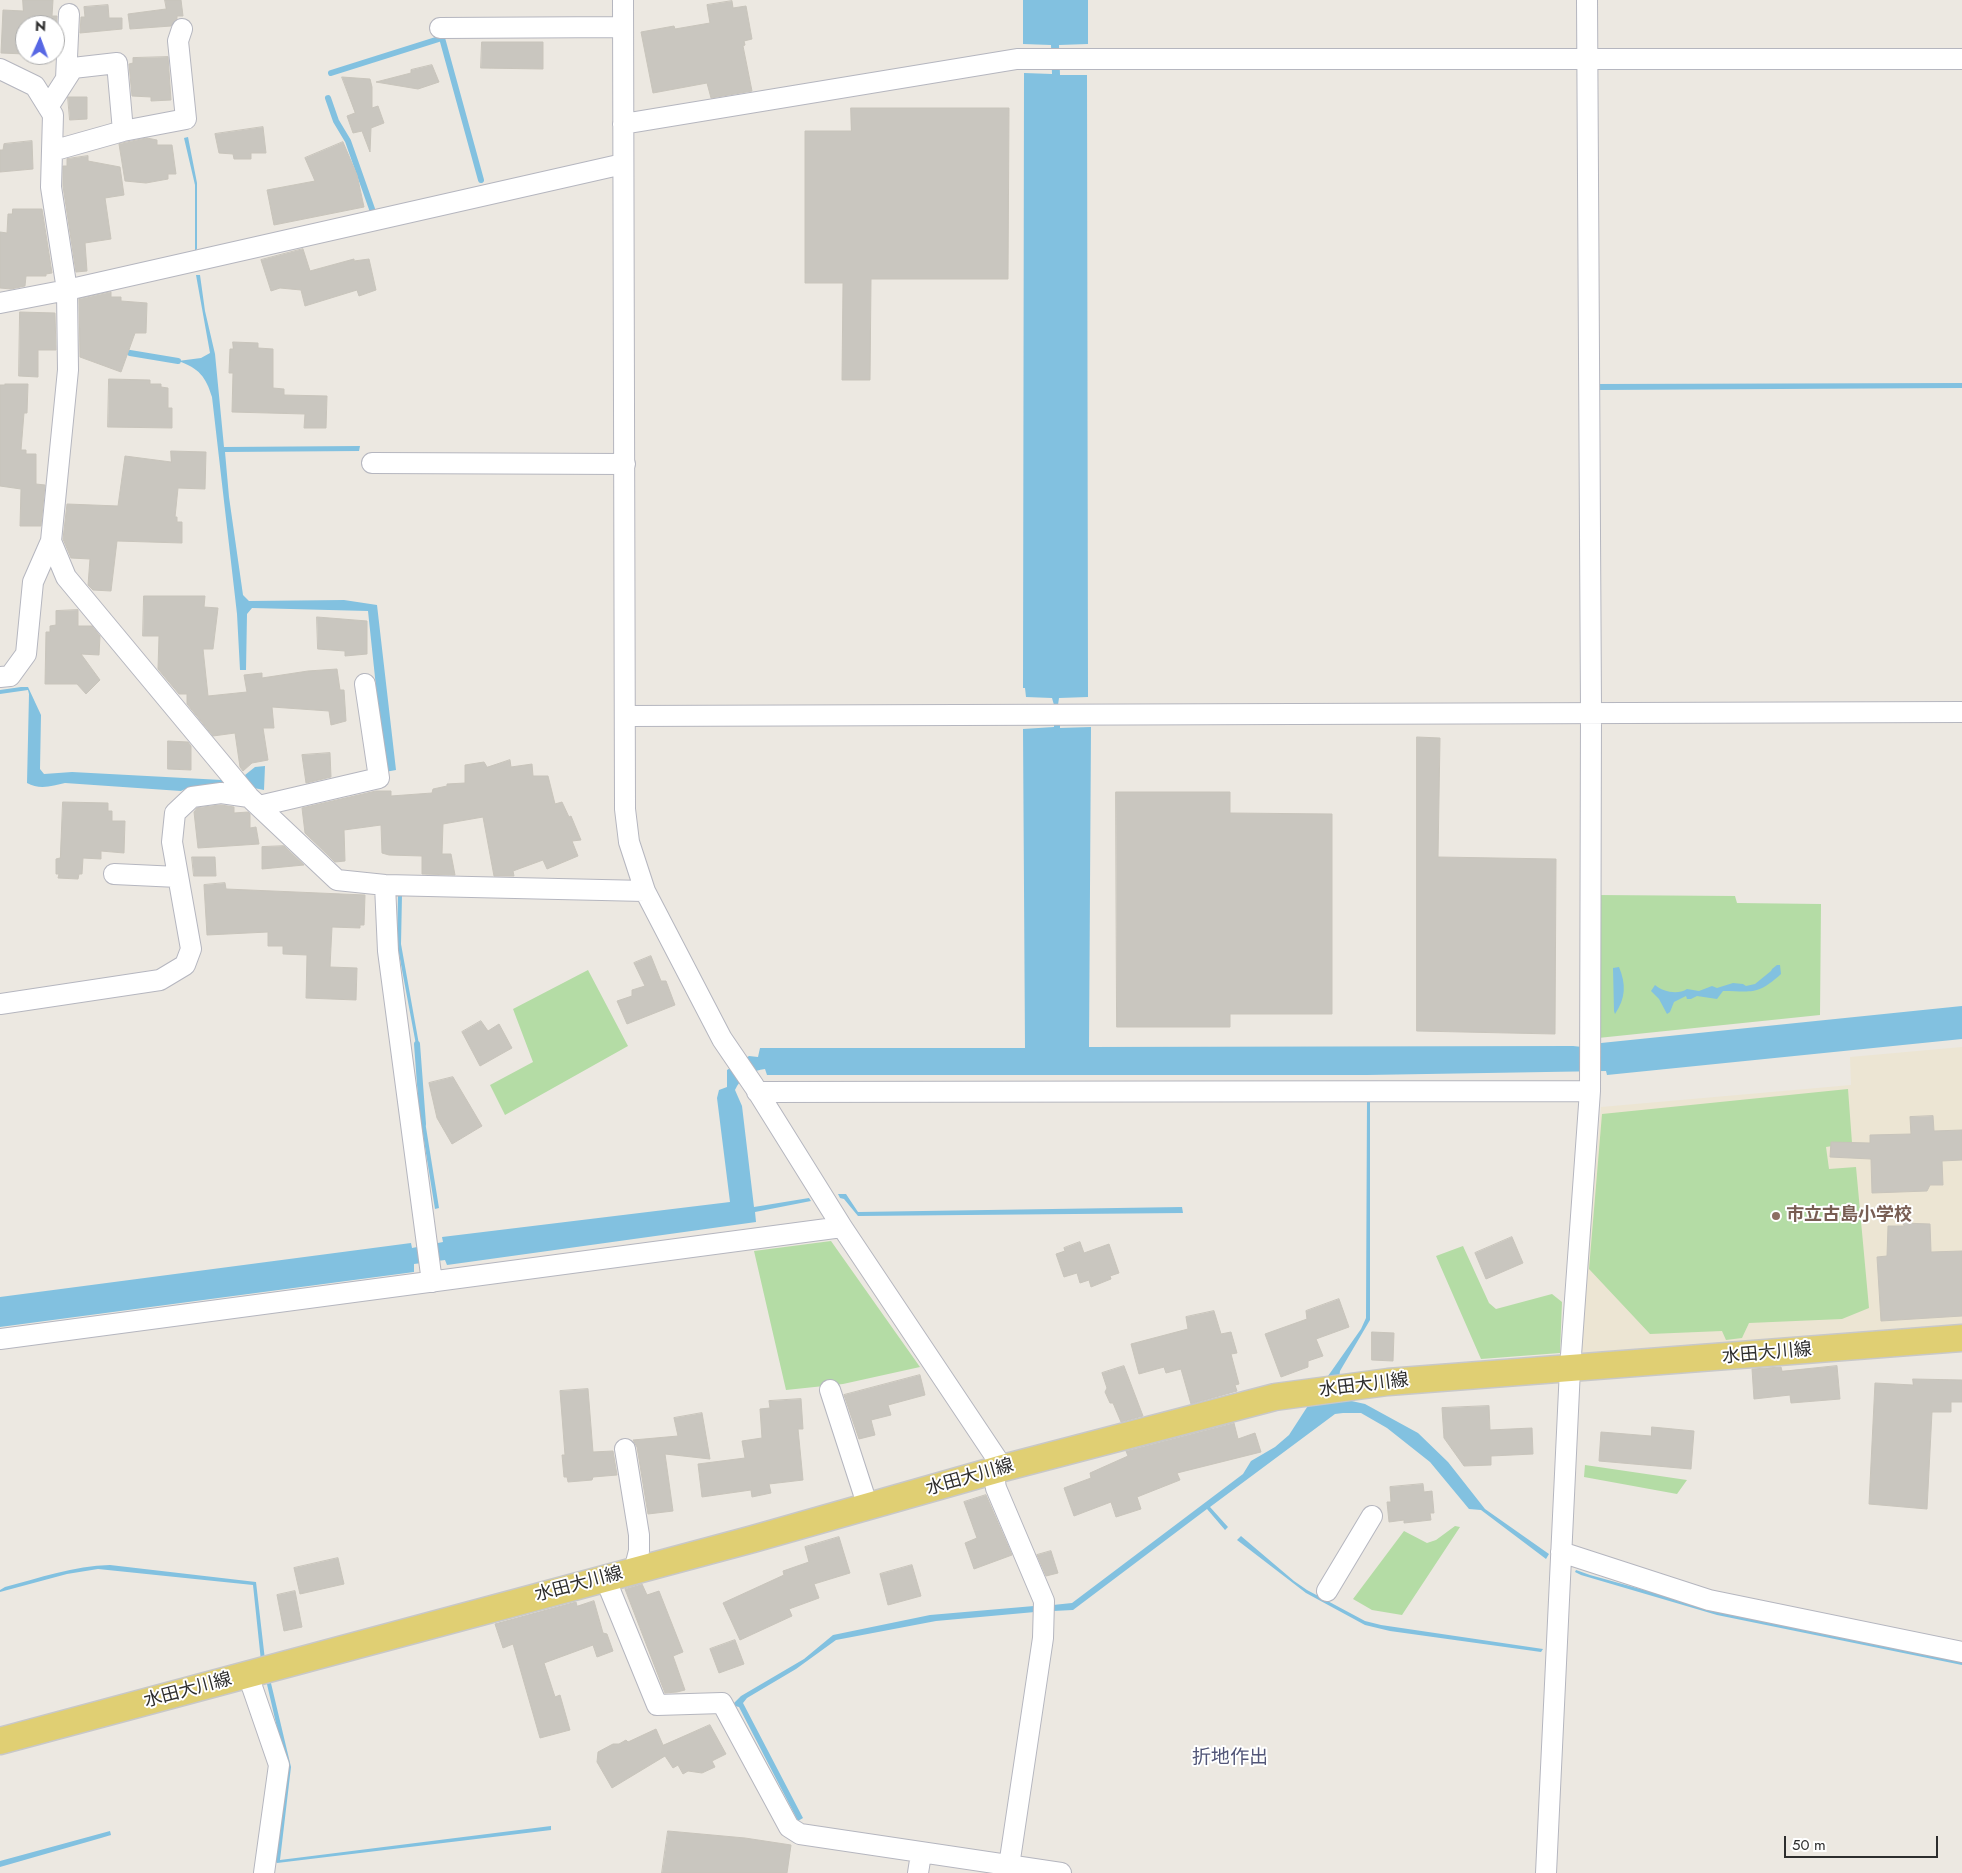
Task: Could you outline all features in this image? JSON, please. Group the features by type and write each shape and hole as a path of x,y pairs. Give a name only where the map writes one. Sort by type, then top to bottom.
{"main road":[{"name":"水田大川線","path":"0,1742 604,1578 753,1540 998,1470 1275,1398 1388,1382 1962,1338"}],"street":[{"path":"622,0 625,809 629,842 645,891 722,1040 998,1470 996,1488 1044,1601 1043,1638 1009,1866"},
{"path":"1546,1873 1570,1369 1590,1086 1591,712 1587,0"},
{"path":"66,79 69,14"},
{"path":"440,28 623,27"},
{"path":"52,151 123,131 186,120 178,41 182,29"},
{"path":"623,124 1017,59 1962,59"},
{"path":"48,107 73,68 117,63 123,131"},
{"path":"0,69 35,86 53,116 51,187 67,290 68,370 51,541 33,582 26,654 10,676 0,677"},
{"path":"0,303 67,290 623,164"},
{"path":"372,463 625,464"},
{"path":"51,541 66,577 254,802 337,880 385,885 645,891"},
{"path":"0,1004 160,980 184,965 191,949 172,842 175,813 192,797 221,792 254,802 379,778 365,684"},
{"path":"626,716 1962,712"},
{"path":"114,874 178,877"},
{"path":"385,885 388,951 432,1277"},
{"path":"755,1089 1590,1086"},
{"path":"0,1339 432,1277 842,1227"},
{"path":"830,1390 868,1506"},
{"path":"625,1449 638,1535 639,1551 634,1571"},
{"path":"1327,1591 1372,1516"},
{"path":"1561,1552 1709,1600 1962,1652"},
{"path":"604,1578 657,1705 722,1704 789,1827 800,1834 919,1863 1009,1866 1061,1873"},
{"path":"248,1675 279,1765 264,1873"}],"shaded area":[{"name":"市立古島小学校","path":"1962,1047 1962,1325 1579,1355 1601,1107 1851,1085 1850,1057"}],"green space":[{"path":"1597,895 1735,896 1737,903 1821,904 1820,1015 1598,1038"},
{"path":"588,970 628,1046 505,1115 490,1085 533,1062 513,1009"},
{"name":"市立古島小学校","path":"1848,1089 1852,1143 1826,1147 1829,1169 1856,1167 1869,1308 1842,1319 1749,1323 1742,1338 1726,1340 1722,1331 1650,1334 1589,1269 1602,1114"},
{"path":"831,1241 920,1367 843,1384 786,1390 754,1251"},
{"path":"1463,1246 1489,1303 1496,1309 1552,1294 1562,1302 1560,1353 1481,1359 1436,1256"},
{"path":"1585,1465 1687,1480 1677,1494 1584,1477"},
{"path":"1455,1526 1460,1527 1402,1615 1372,1610 1353,1599 1404,1531 1427,1543 1436,1540"}],"water":[{"path":"1023,0 1088,0 1088,44 1059,45 1060,75 1087,75 1088,697 1059,698 1058,705 1054,705 1052,698 1026,697 1025,688 1023,688 1024,73 1052,74 1051,45 1023,44"},
{"path":"188,137 197,183 197,249 195,251 195,185 184,138"},
{"path":"196,275 200,275 205,311 215,354 224,447 360,446 359,451 225,452 229,497 243,595 249,601 344,600 377,605 396,770 385,772 368,611 252,608 247,614 246,670 240,670 237,614 212,397 201,374 178,361 201,358 210,353"},
{"path":"1962,383 1962,388 1598,390 1597,384"},
{"path":"28,687 41,715 40,769 44,774 72,772 222,780 247,779 245,775 255,767 265,766 264,790 222,785 200,786 181,791 65,783 46,787 27,783 28,690 0,694 0,690"},
{"path":"1054,723 1060,723 1060,728 1091,727 1089,1047 1573,1046 1601,1049 1601,1043 1962,1006 1962,1039 1607,1075 1606,1071 1367,1075 767,1075 765,1069 747,1075 735,1090 742,1106 754,1207 809,1198 811,1201 755,1212 756,1222 447,1265 445,1260 414,1264 414,1272 0,1327 0,1297 411,1243 412,1248 443,1242 442,1237 730,1202 717,1098 719,1090 727,1087 727,1070 749,1056 758,1057 760,1048 1025,1048 1023,729 1054,727"},
{"path":"398,895 402,895 401,944 420,1050 417,1050 397,943"},
{"path":"1777,965 1780,965 1781,974 1766,986 1754,991 1723,991 1717,999 1697,996 1687,999 1686,996 1674,1002 1670,1012 1667,1014 1659,999 1651,991 1655,985 1666,991 1675,992 1687,989 1699,991 1712,986 1717,988 1733,983 1746,986 1755,984"},
{"path":"1619,967 1624,991 1619,1008 1615,1014 1613,968"},
{"path":"1367,1099 1370,1099 1370,1320 1340,1371 1338,1386 1347,1400 1365,1404 1418,1433 1448,1462 1485,1509 1549,1554 1546,1559 1481,1510 1469,1509 1430,1462 1387,1428 1361,1413 1343,1413 1335,1414 1210,1507 1228,1527 1225,1530 1207,1509 1073,1610 1053,1611 1053,1605 1072,1603 1243,1474 1251,1461 1275,1447 1289,1435 1311,1401 1327,1400 1328,1376 1361,1329 1366,1318"},
{"path":"424,1115 439,1208 435,1209 420,1116"},
{"path":"838,1194 846,1194 858,1212 1182,1207 1183,1213 858,1216"},
{"path":"1241,1536 1307,1590 1365,1621 1543,1649 1541,1652 1390,1631 1365,1625 1306,1593 1237,1540"},
{"path":"110,1565 256,1582 265,1660 261,1661 253,1585 98,1569 67,1574 0,1592 5,1587 57,1573"},
{"path":"1576,1570 1691,1603 1962,1661 1962,1665 1717,1615 1581,1575 1575,1572"},
{"path":"1034,1606 1035,1612 936,1621 836,1640 796,1669 747,1698 743,1703 803,1818 798,1821 739,1707 735,1706 734,1703 741,1696 804,1659 833,1635 930,1615"},
{"path":"270,1679 291,1767 280,1860 551,1826 551,1830 277,1863 275,1861 288,1775 266,1680"},
{"path":"110,1831 111,1835 0,1867 0,1861"}],"building":[{"path":"23,0 53,0 52,15 15,15 15,54 1,53 3,10 23,11"},
{"path":"165,0 181,0 183,16 177,16 177,19 171,26 130,29 128,14 166,9"},
{"path":"732,1 733,8 746,6 752,39 744,41 745,45 743,46 752,91 711,98 707,83 653,93 641,32 674,26 675,29 710,23 707,5"},
{"path":"108,5 109,18 122,18 122,29 80,33 81,17 85,17 84,7"},
{"path":"482,42 543,42 543,69 481,68"},
{"path":"168,57 171,100 151,101 151,97 132,96 129,64 133,63 133,58"},
{"path":"432,65 439,82 418,89 376,82 411,73 411,70"},
{"path":"342,77 370,79 372,108 378,106 384,123 371,128 370,152 362,131 353,133 347,116 355,113"},
{"path":"68,97 87,97 87,119 70,120"},
{"path":"851,108 1009,108 1008,279 871,279 870,380 842,380 843,283 805,283 805,131 851,131"},
{"path":"263,127 266,153 251,153 251,159 234,159 233,154 219,153 215,134"},
{"path":"147,138 157,140 157,145 172,145 176,174 168,174 168,179 146,183 125,181 119,144"},
{"path":"32,141 33,169 0,172 0,150 3,150 4,144"},
{"path":"343,142 357,175 364,207 274,225 267,190 315,181 305,158"},
{"path":"88,156 88,161 120,167 124,195 105,198 111,239 85,243 87,271 76,272 63,186 63,166 67,166 67,159"},
{"path":"13,209 42,209 52,273 46,274 46,276 26,276 25,286 11,289 0,288 0,232 7,233 8,214 12,214"},
{"path":"303,249 310,271 354,259 354,261 369,259 376,290 359,296 357,290 305,306 301,290 280,288 271,291 261,260"},
{"path":"111,292 111,297 121,297 121,301 147,303 146,333 135,333 121,372 80,357 79,299"},
{"path":"20,312 55,313 56,350 38,350 38,377 19,376"},
{"path":"233,342 258,343 258,348 273,349 273,388 284,389 284,395 327,396 326,428 304,428 305,414 232,412 233,373 229,373 230,349 233,349"},
{"path":"109,379 150,380 150,384 161,384 161,387 168,388 168,408 172,408 172,428 108,427"},
{"path":"28,384 27,413 24,413 21,450 26,450 26,454 36,454 36,484 45,485 41,526 20,526 21,489 0,486 0,385"},
{"path":"171,451 206,452 205,489 178,488 175,517 177,517 177,522 182,522 182,543 117,541 111,591 93,590 88,585 90,559 71,558 63,539 67,504 118,506 125,456 171,462"},
{"path":"144,596 205,596 204,607 218,608 213,649 203,649 208,696 247,692 244,675 262,673 262,678 337,669 340,690 344,690 346,721 331,725 329,711 272,707 274,728 263,728 268,760 252,763 243,771 240,767 235,733 213,736 187,704 187,694 179,694 158,669 159,636 143,636"},
{"path":"78,610 78,626 92,626 100,636 99,655 81,654 100,680 86,694 77,684 45,684 46,632 50,632 50,626 56,625 56,611"},
{"path":"317,617 367,621 367,654 345,656 345,651 318,649"},
{"path":"1417,737 1440,738 1438,857 1556,859 1555,1034 1417,1031"},
{"path":"168,741 188,742 191,746 191,770 168,769"},
{"path":"330,753 331,777 306,783 302,755"},
{"path":"510,760 511,767 532,764 533,776 548,776 555,804 562,802 569,817 571,816 581,840 572,841 578,856 547,869 543,860 513,871 514,876 494,876 483,817 443,824 442,854 451,854 455,875 422,874 422,856 382,853 381,825 344,830 345,861 335,862 305,833 302,808 376,791 391,791 391,796 432,793 433,789 447,786 447,784 465,783 465,765 484,762 487,767"},
{"path":"1116,792 1230,792 1230,813 1332,814 1332,1014 1230,1014 1230,1027 1117,1027"},
{"path":"63,802 108,803 108,811 112,811 112,821 125,821 124,853 101,851 101,859 83,858 82,874 79,874 78,879 58,878 59,874 56,874 56,859 60,858"},
{"path":"221,805 234,807 234,813 248,812 250,814 250,828 256,827 259,844 198,848 194,812 197,808"},
{"path":"284,846 304,865 262,869 262,847"},
{"path":"192,857 215,857 216,876 194,876"},
{"path":"225,883 226,889 365,895 364,925 360,925 360,928 332,927 330,967 357,968 356,1000 306,998 307,955 283,954 283,946 268,946 268,932 207,935 204,885"},
{"path":"651,956 661,981 666,981 675,1005 627,1024 617,1001 632,996 632,990 645,986 634,963"},
{"path":"481,1021 488,1031 499,1024 512,1048 480,1066 462,1032"},
{"path":"453,1077 482,1126 452,1144 437,1118 429,1083"},
{"path":"1933,1116 1934,1131 1962,1130 1962,1160 1942,1161 1943,1185 1930,1185 1927,1191 1872,1193 1871,1159 1830,1157 1831,1142 1870,1143 1870,1135 1911,1134 1910,1117"},
{"path":"1903,1223 1930,1224 1931,1252 1962,1251 1962,1316 1881,1321 1877,1257 1887,1256 1888,1226 1904,1226"},
{"path":"1512,1237 1523,1263 1486,1279 1475,1253"},
{"path":"1080,1242 1084,1253 1109,1244 1119,1273 1110,1276 1111,1279 1091,1287 1089,1280 1080,1283 1077,1273 1064,1277 1056,1254 1065,1251 1064,1248"},
{"path":"1339,1299 1349,1327 1316,1339 1323,1356 1308,1361 1308,1367 1281,1377 1265,1334 1307,1319 1306,1311"},
{"path":"1214,1311 1221,1334 1231,1332 1237,1353 1231,1354 1239,1384 1235,1385 1237,1391 1191,1404 1181,1369 1166,1373 1164,1367 1139,1374 1131,1344 1188,1329 1186,1317"},
{"path":"1372,1332 1394,1333 1393,1361 1372,1360"},
{"path":"1124,1366 1143,1416 1121,1422 1113,1403 1110,1403 1105,1392 1107,1388 1102,1373"},
{"path":"1837,1366 1840,1399 1791,1403 1790,1395 1754,1399 1752,1369 1781,1367 1782,1371"},
{"path":"920,1375 925,1395 888,1405 891,1415 871,1420 875,1435 859,1439 844,1395"},
{"path":"1913,1379 1962,1380 1962,1402 1951,1402 1951,1412 1932,1412 1927,1509 1869,1504 1875,1383 1913,1385"},
{"path":"588,1389 593,1452 613,1451 617,1475 568,1482 567,1477 564,1477 562,1455 565,1455 560,1391"},
{"path":"801,1399 803,1429 798,1429 803,1480 769,1484 771,1493 752,1497 751,1490 702,1497 698,1464 745,1458 742,1441 762,1438 760,1409 770,1408 769,1401"},
{"path":"1489,1406 1490,1430 1532,1428 1533,1454 1491,1456 1491,1465 1464,1466 1444,1438 1442,1408"},
{"path":"702,1413 710,1459 665,1454 673,1511 648,1514 637,1447 633,1440 678,1436 674,1418"},
{"path":"1234,1423 1238,1439 1255,1433 1261,1452 1177,1473 1180,1480 1137,1497 1141,1509 1116,1517 1111,1502 1074,1516 1064,1488 1091,1478 1090,1473 1128,1456 1126,1451"},
{"path":"1652,1427 1694,1431 1691,1469 1599,1461 1601,1432 1651,1436"},
{"path":"1423,1484 1424,1492 1432,1491 1434,1513 1430,1513 1431,1520 1404,1523 1404,1520 1389,1522 1387,1502 1391,1502 1390,1487"},
{"path":"986,1495 1012,1555 974,1569 965,1543 977,1538 964,1502"},
{"path":"839,1537 850,1573 814,1584 819,1598 789,1609 792,1616 740,1640 723,1603 784,1575 783,1571 809,1562 805,1547"},
{"path":"1051,1551 1058,1573 1046,1576 1037,1555"},
{"path":"338,1558 344,1584 300,1594 294,1568"},
{"path":"912,1565 921,1596 888,1605 880,1574"},
{"path":"642,1584 647,1595 659,1591 683,1652 673,1656 685,1690 665,1693 625,1589"},
{"path":"295,1591 302,1627 284,1631 277,1595"},
{"path":"594,1601 603,1633 607,1634 613,1651 597,1657 593,1645 544,1663 555,1697 560,1695 570,1730 540,1738 513,1644 503,1648 495,1624 576,1602 577,1606"},
{"path":"735,1640 744,1664 719,1673 710,1649"},
{"path":"710,1725 726,1754 712,1761 715,1767 702,1773 688,1771 683,1774 678,1765 673,1768 665,1756 612,1788 597,1762 598,1752 613,1744 619,1744 626,1740 628,1742 656,1729 663,1745"},
{"path":"668,1831 745,1838 791,1845 787,1873 662,1873"}],"waterway":[{"path":"331,73 442,38 481,180"},
{"path":"328,98 336,121 348,141 372,209"},
{"path":"130,353 178,361"},
{"path":"417,1044 423,1124"}],"place":[{"name":"市立古島小学校","path":"1776,1216"}],"district":[{"name":"折地作出","path":"1230,1758"}]}
